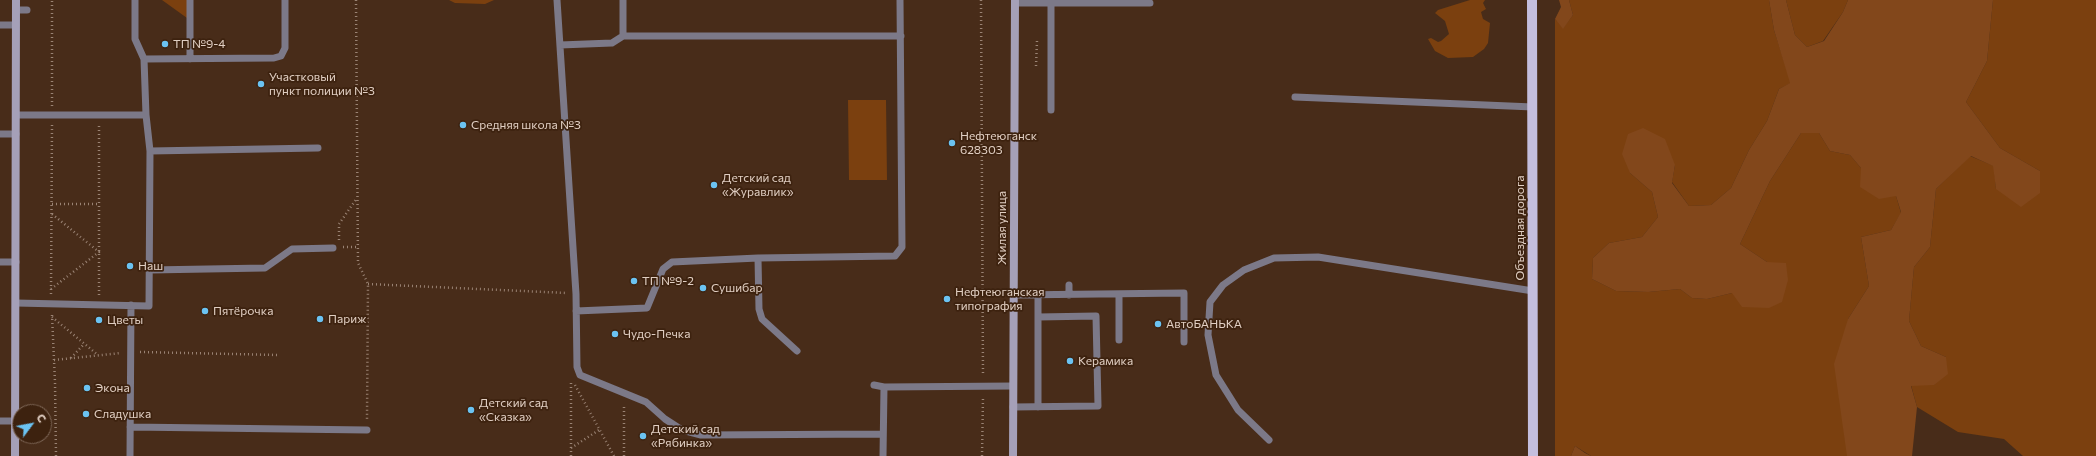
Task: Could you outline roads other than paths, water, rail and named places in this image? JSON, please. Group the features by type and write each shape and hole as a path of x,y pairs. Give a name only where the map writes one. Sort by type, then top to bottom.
{"main road":[{"path":"15,404 16,0"},
{"name":"Объездная дорога","path":"1532,0 1533,456"},
{"name":"Жилая улица","path":"1013,456 1015,1"},
{"path":"15,444 15,456"}],"lane":[{"path":"16,303 149,306 150,151 146,115 144,59 135,39 135,0"},
{"path":"190,0 190,58"},
{"path":"144,59 274,58 281,56 285,48 285,0"},
{"path":"557,0 576,294 577,367 580,375 646,402 682,430 701,435 883,434"},
{"path":"623,0 623,36"},
{"path":"576,311 647,308 663,269 672,262 758,258 895,256 902,247 900,0"},
{"path":"1015,1 1150,3"},
{"path":"1051,1 1051,110"},
{"path":"16,10 27,10"},
{"path":"0,25 16,25"},
{"path":"560,45 612,43 623,36 900,36"},
{"path":"1295,97 1533,107"},
{"path":"16,115 146,115"},
{"path":"0,134 16,134"},
{"path":"150,151 318,148"},
{"path":"150,270 265,268 292,248 333,248"},
{"path":"1269,440 1238,410 1216,375 1208,335 1210,302 1223,285 1244,270 1274,258 1318,257 1532,291"},
{"path":"758,258 759,309 762,319 797,351"},
{"path":"0,262 16,262"},
{"path":"1069,285 1069,295"},
{"path":"1014,295 1184,293 1184,342"},
{"path":"1118,294 1119,340"},
{"path":"1038,295 1038,407"},
{"path":"130,456 132,305"},
{"path":"1013,407 1098,406 1096,316 1038,317"},
{"path":"874,385 884,387 1013,386"},
{"path":"883,456 884,387"},
{"path":"0,421 12,421"},
{"path":"130,426 367,430"}],"place":[{"name":"ТП №9-4","path":"165,44"},
{"name":"Участковый пункт полиции №3","path":"261,84"},
{"name":"Средняя школа №3","path":"463,125"},
{"name":"Нефтеюганск 628303","path":"952,143"},
{"name":"Детский сад «Журавлик»","path":"714,185"},
{"name":"Наш","path":"130,266"},
{"name":"ТП №9-2","path":"634,281"},
{"name":"Сушибар","path":"703,288"},
{"name":"Нефтеюганская типография","path":"947,299"},
{"name":"Пятёрочка","path":"205,311"},
{"name":"Париж","path":"320,319"},
{"name":"Цветы","path":"99,320"},
{"name":"АвтоБАНЬКА","path":"1158,324"},
{"name":"Чудо-Печка","path":"615,334"},
{"name":"Керамика","path":"1070,361"},
{"name":"Экона","path":"87,388"},
{"name":"Детский сад «Сказка»","path":"471,410"},
{"name":"Сладушка","path":"86,414"},
{"name":"Детский сад «Рябинка»","path":"643,436"}]}
